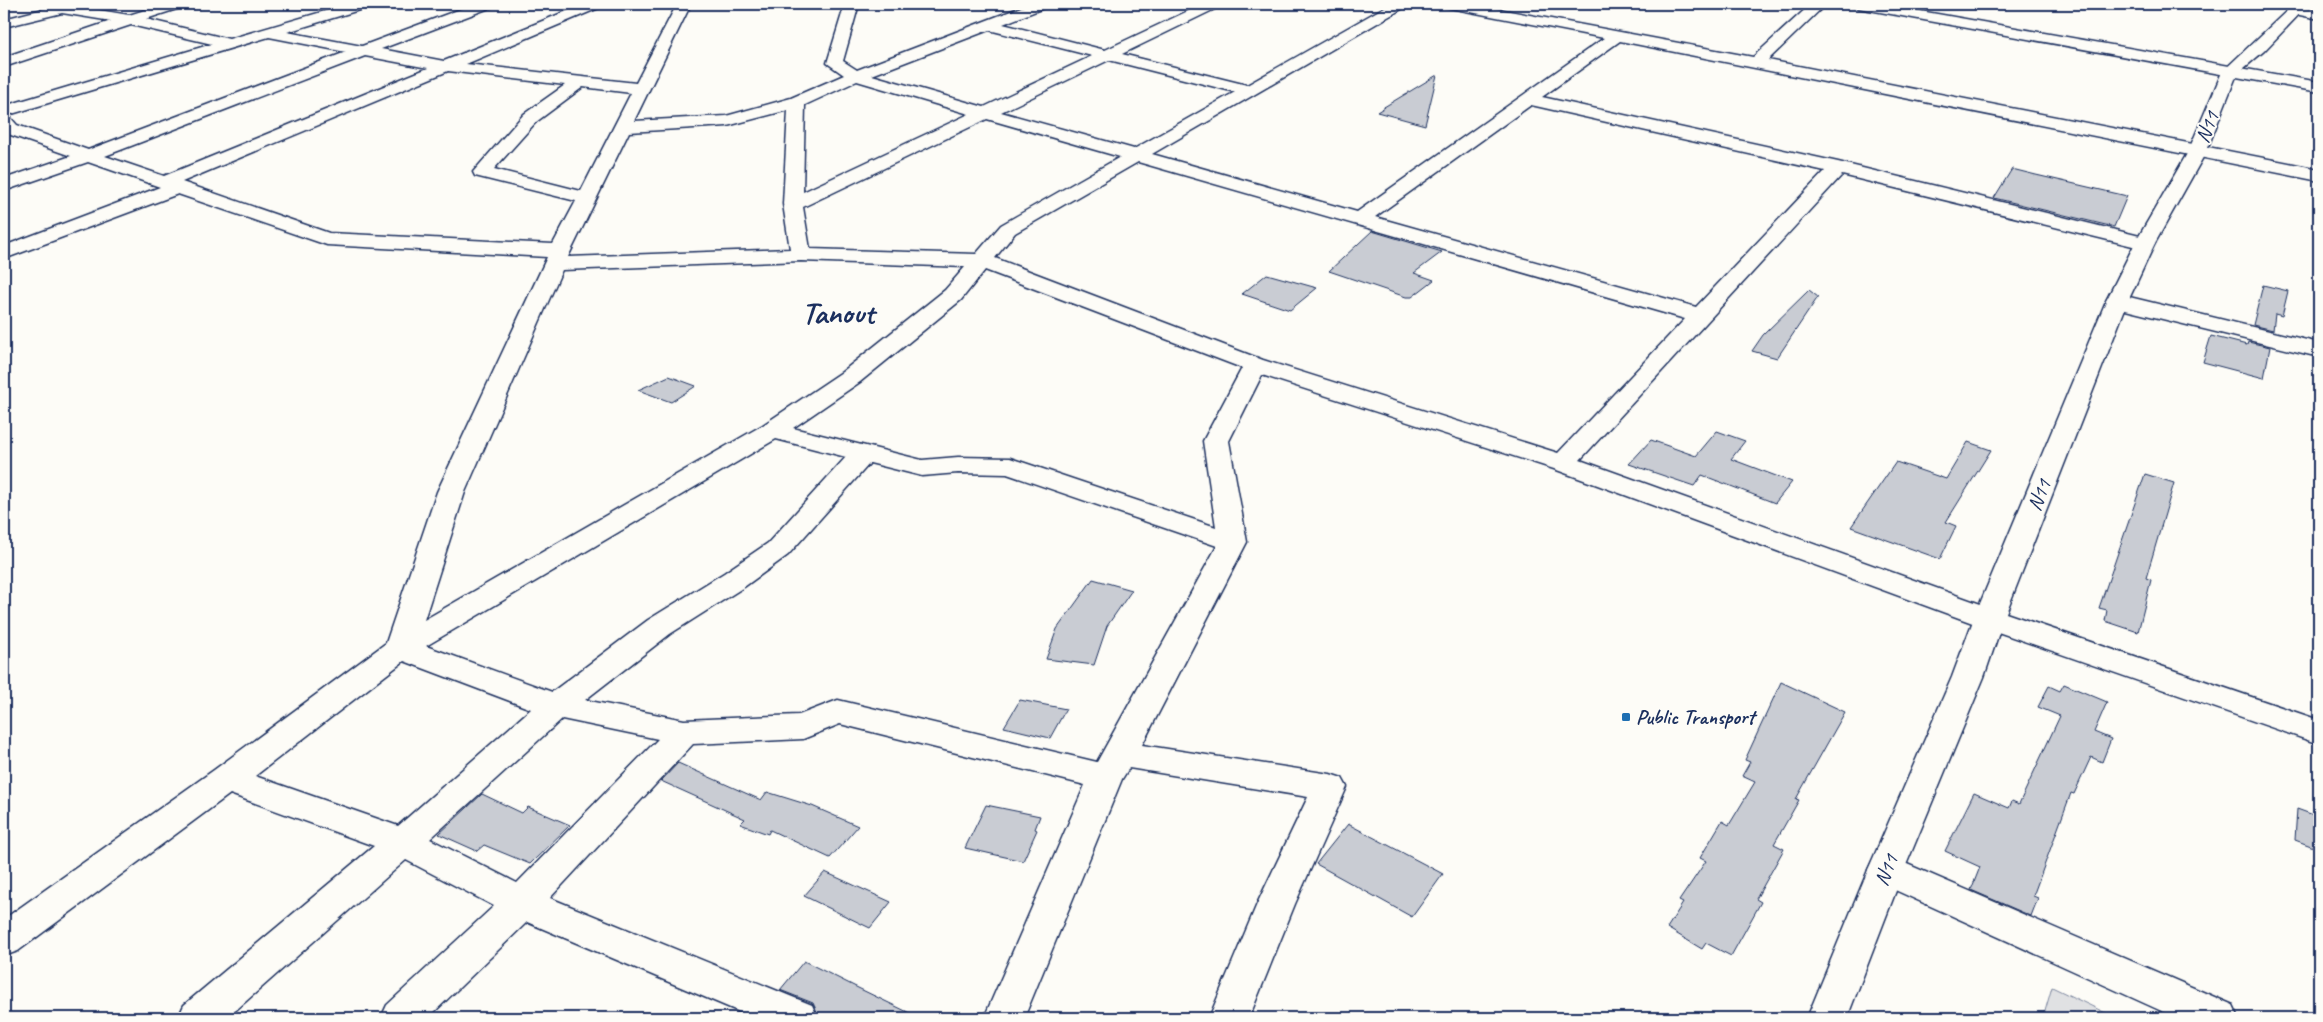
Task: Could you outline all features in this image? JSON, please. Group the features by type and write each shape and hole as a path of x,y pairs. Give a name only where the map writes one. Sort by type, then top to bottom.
{"street":[{"path":"4,23 58,6 82,4"},
{"path":"4,62 178,4"},
{"path":"333,4 357,6"},
{"path":"4,185 91,156 360,50 488,4"},
{"path":"4,253 172,185 444,66 596,4"},
{"path":"400,648 451,492 557,257 684,4"},
{"path":"852,4 836,63 856,76 1701,316"},
{"path":"622,127 727,121 797,102 856,76 1041,4"},
{"path":"793,204 1214,4"},
{"path":"4,940 226,779 400,648 772,430 851,377 953,296 1008,229 1400,4"},
{"path":"1450,4 1756,62 2319,175"},
{"path":"1756,62 1819,4"},
{"path":"1858,4 2319,87"},
{"path":"58,6 130,20 231,45"},
{"path":"4,111 357,6"},
{"name":"N11","path":"1827,1018 1886,870 1968,677 1989,618 2116,301 2146,242 2197,152 2230,72 2305,10"},
{"path":"988,25 1248,90"},
{"path":"270,33 444,66 641,90"},
{"path":"1360,219 1618,36"},
{"path":"580,82 530,118 482,172 586,198"},
{"path":"1528,99 1838,168 2146,242"},
{"path":"797,102 793,204 801,255"},
{"path":"4,122 12,128 327,239 557,257 801,255 982,261 1255,365 1562,463 1989,618 2319,732"},
{"path":"1562,463 1838,168"},
{"path":"2116,301 2319,350"},
{"path":"1004,1018 1113,766 1233,542 1216,441 1255,365"},
{"path":"772,430 922,468 958,465 1010,466 1233,542"},
{"path":"198,1018 403,842 556,706 659,627 734,580 778,549 864,453"},
{"path":"400,648 556,706 684,732 803,727 838,712 1113,766 1330,787 1276,904 1229,1018"},
{"path":"401,1018 522,903 684,732"},
{"path":"226,779 403,842 522,903 798,1018"},
{"path":"1886,870 2219,1018"}],"shaded area":[{"path":"2052,987 2116,1018 2043,1018"}],"building":[{"path":"1437,75 1425,125 1377,112 1384,107"},
{"path":"2012,169 2127,196 2114,227 1994,198"},
{"path":"1372,231 1442,252 1414,273 1434,280 1412,297 1406,297 1329,271"},
{"path":"1267,274 1317,288 1290,310 1242,294"},
{"path":"2263,285 2288,291 2282,316 2275,314 2273,330 2253,325"},
{"path":"1809,290 1818,297 1777,358 1752,351 1763,335"},
{"path":"2211,336 2247,345 2248,342 2270,347 2264,378 2203,362"},
{"path":"669,376 696,386 671,402 638,390"},
{"path":"1717,431 1745,441 1731,459 1792,482 1775,503 1702,475 1694,486 1629,464 1651,440 1696,456"},
{"path":"1968,442 1991,450 1946,522 1956,526 1940,559 1851,527 1896,462 1946,479"},
{"path":"2145,474 2174,483 2146,578 2151,580 2138,632 2105,621 2107,610 2099,608"},
{"path":"1093,579 1132,590 1107,626 1094,665 1046,659 1057,629"},
{"path":"1781,682 1845,712 1796,799 1799,800 1774,844 1784,849 1756,899 1761,902 1731,956 1706,943 1702,949 1667,928 1683,903 1679,901 1706,861 1700,858 1722,821 1729,825 1755,782 1742,776 1750,762 1745,760"},
{"path":"2064,684 2107,702 2094,732 2111,739 2102,762 2091,757 2074,794 2071,793 2033,896 2038,898 2031,916 1971,890 1980,867 1945,851 1974,793 2009,808 2012,801 2019,804 2060,716 2038,707 2049,686 2060,691"},
{"path":"1020,700 1066,709 1050,738 1004,727"},
{"path":"678,763 761,800 767,792 812,806 858,826 830,858 770,830 768,834 740,824 745,819 661,781"},
{"path":"482,794 522,813 528,807 570,825 530,864 484,845 477,851 439,834"},
{"path":"986,805 1040,816 1035,829 1037,830 1023,861 965,848"},
{"path":"2297,809 2319,817 2319,849 2295,840"},
{"path":"1348,824 1443,874 1412,917 1316,864"},
{"path":"825,872 891,902 870,928 804,896"},
{"path":"804,961 920,1018 824,1018 819,1016 813,1003 780,990"}],"place":[{"name":"Public Transport","path":"1626,717"}],"district":[{"name":"Tanout","path":"838,312"}]}
